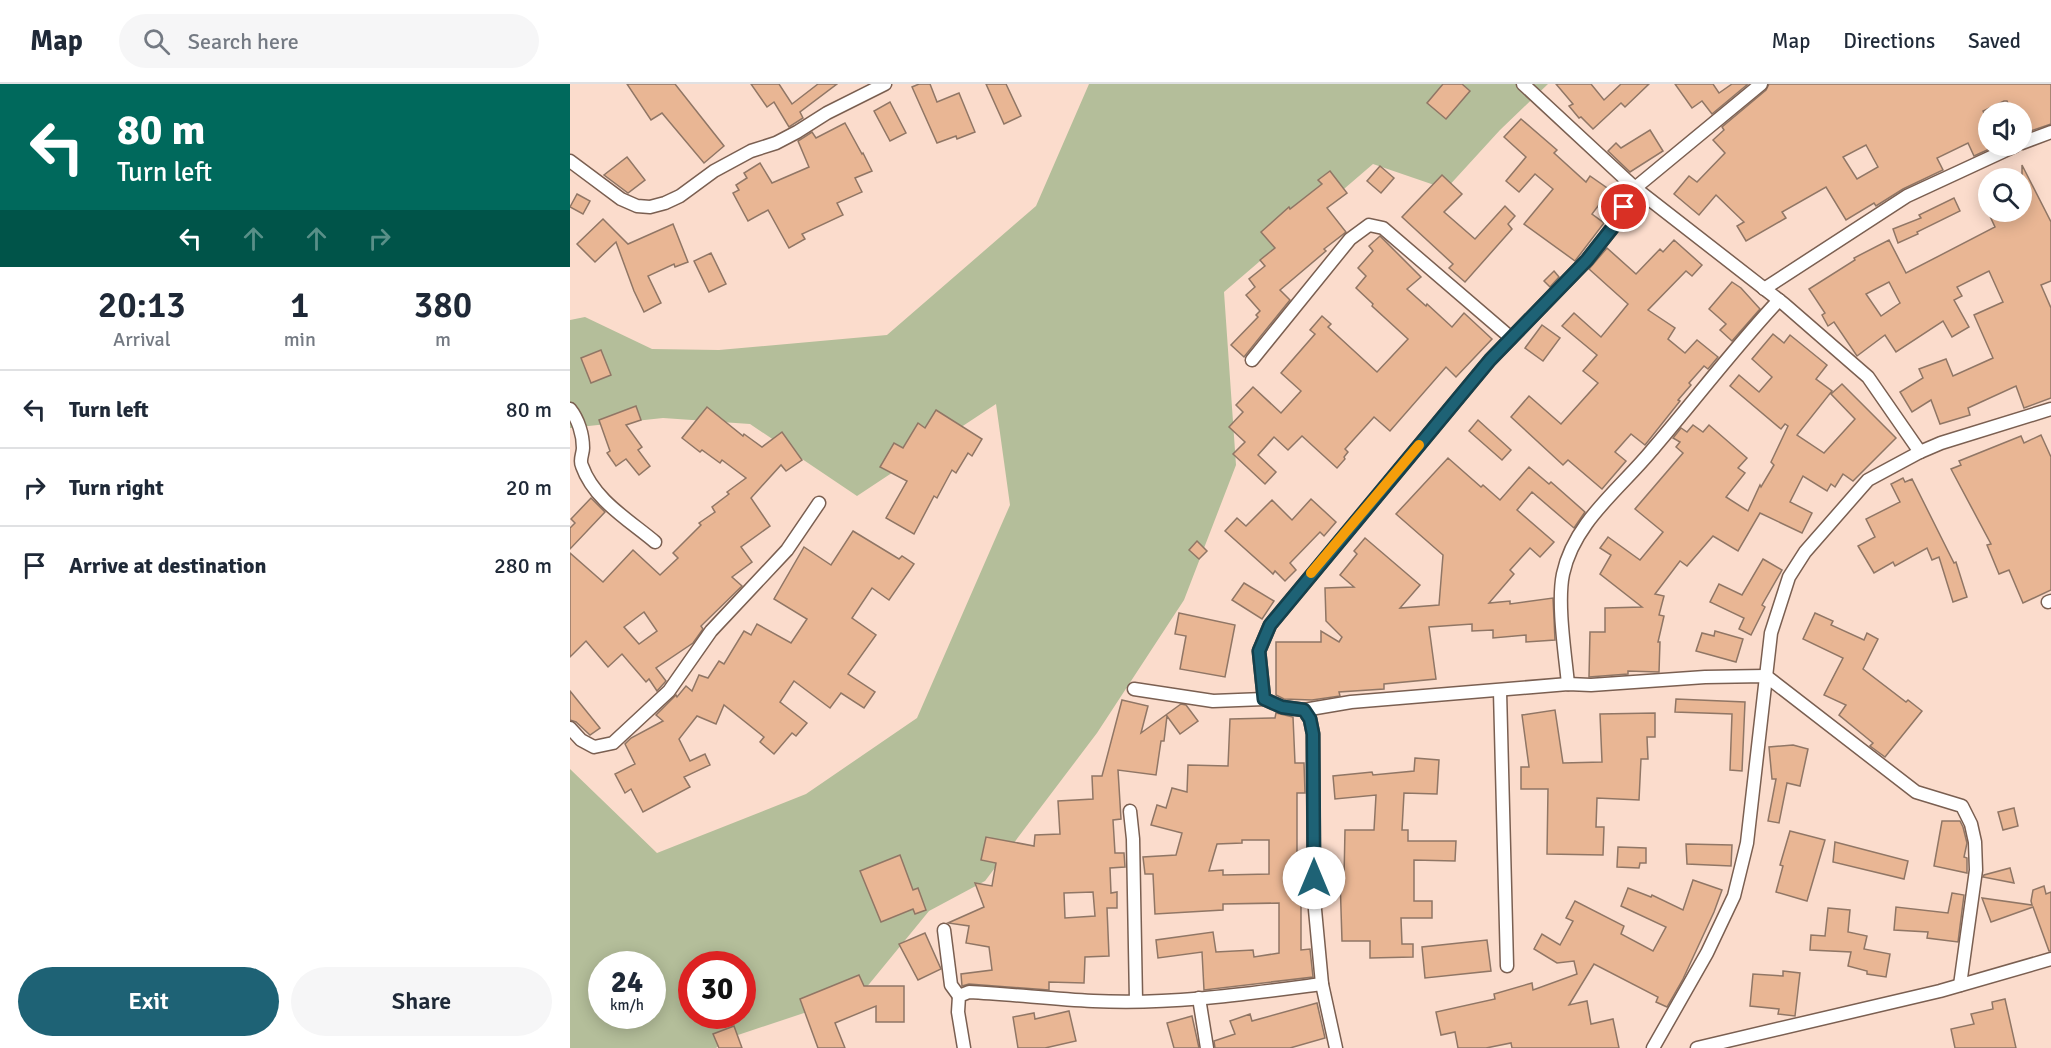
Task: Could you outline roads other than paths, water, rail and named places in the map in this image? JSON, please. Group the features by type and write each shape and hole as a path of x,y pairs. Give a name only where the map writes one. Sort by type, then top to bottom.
{"street":[{"path":"570,161 621,199 637,206 651,207 680,196 723,166 751,151 776,143 827,113 885,84"},
{"path":"1523,84 1635,188 1779,300 1868,377 1920,452"},
{"path":"1264,699 1259,651 1270,625 1292,596 1510,337 1587,260 1613,227 1635,188 1761,84"},
{"path":"2032,139 2051,132"},
{"path":"1764,289 1907,196 1993,156"},
{"path":"1252,360 1350,239 1369,225 1383,228 1510,337"},
{"path":"1568,684 1562,628 1563,575 1575,543 1595,510 1651,452 1755,325 1779,300"},
{"path":"570,409 579,424 583,447 580,463 599,496 655,542"},
{"path":"1653,1048 1687,991 1734,896 1747,843 1771,633 1789,577 1805,552 1868,480 1920,452 2051,409"},
{"path":"570,729 581,740 594,747 613,742 629,729 669,691 711,631 787,550 819,503"},
{"path":"1134,689 1213,701 1264,699 1282,707 1304,710 1351,702 1568,684 1591,685 1705,677 1766,676 1916,792 1962,806 1971,824 1975,842 1976,870 1960,985"},
{"path":"1500,691 1507,966"},
{"path":"1304,710 1310,719 1313,734 1314,899 1322,984 1336,1048"},
{"path":"1130,811 1134,839 1136,1001"},
{"path":"944,930 951,985 959,996 957,1012 964,1048"},
{"path":"1697,1048 1960,985 2050,960"},
{"path":"959,996 969,992 1094,1001 1136,1001 1229,996 1322,984"},
{"path":"1199,998 1207,1048"}]}
